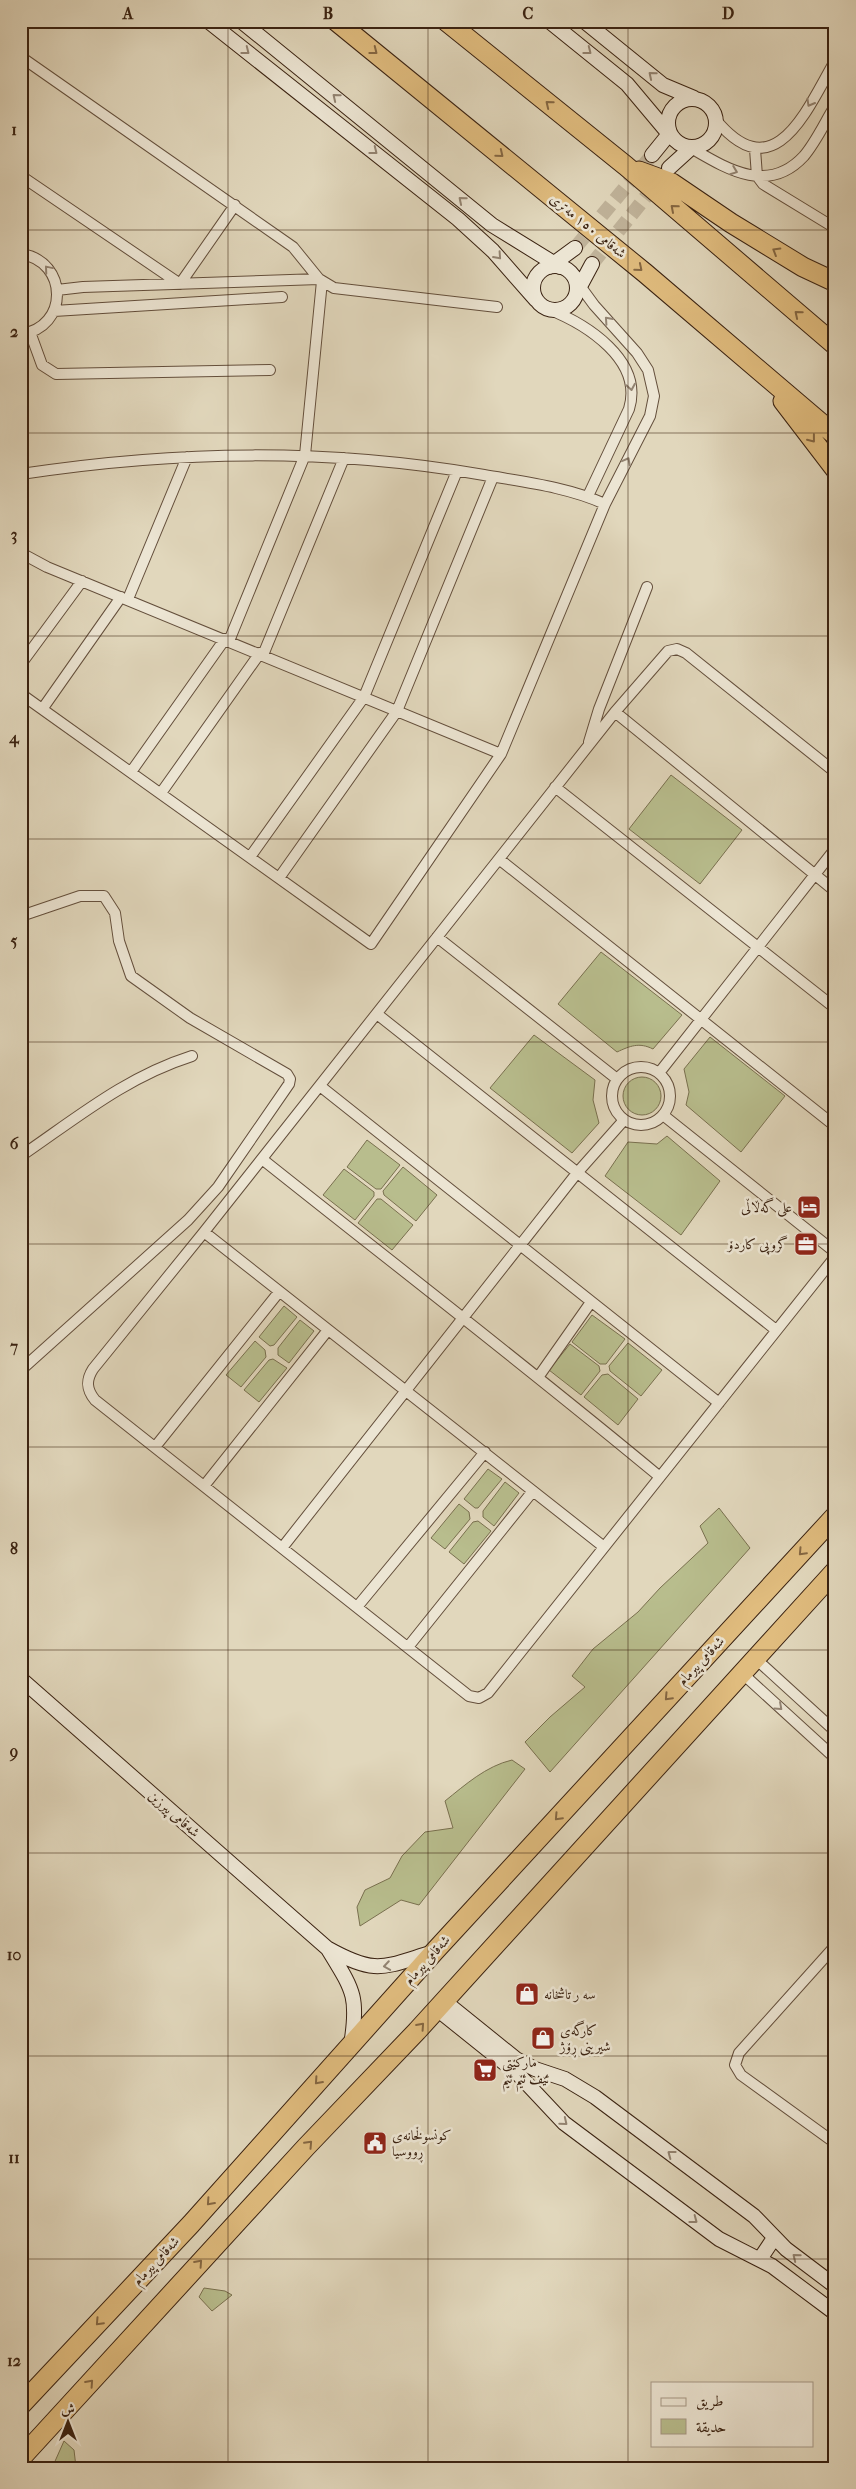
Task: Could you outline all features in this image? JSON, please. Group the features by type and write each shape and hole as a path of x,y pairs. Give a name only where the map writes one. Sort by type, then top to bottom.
{"highway":[{"name":"شەقامی ١٥٠ مەتری","path":"336,21 638,267 835,435"},
{"path":"446,21 626,166 835,345"},
{"path":"626,166 672,183 731,223 803,267 835,282"},
{"path":"760,372 835,469"},
{"name":"شەقامی پیرمام","path":"21,2406 191,2224 434,1952 835,1516"},
{"path":"21,2458 300,2154 440,2005 835,1571"}],"street":[{"path":"208,21 458,219 493,251 536,300 548,309 568,317 602,341 622,364 631,385 632,397 588,496"},
{"path":"21,694 371,944 501,754 605,504 650,416 654,402 654,389 644,362 578,286 572,274 554,266 492,225 241,21"},
{"path":"550,21 627,84 679,144 691,148 725,168 746,175 771,175 783,171 799,160 811,145 835,106"},
{"path":"584,21 663,84 707,103 716,120 734,138 755,149 780,141 797,126 835,61"},
{"path":"21,57 293,247 320,280 334,288 497,307"},
{"path":"652,155 669,134 667,122 673,107 679,102 695,98"},
{"path":"669,168 691,148 710,140 716,127 716,120"},
{"path":"755,149 757,176 770,190 835,228"},
{"path":"21,176 180,284"},
{"path":"180,284 235,205"},
{"path":"536,300 533,287 534,280 575,248"},
{"path":"21,254 35,258 45,265 53,275 57,290 54,311 46,322 26,333 42,365 56,374 270,370"},
{"path":"548,309 555,311 569,306 578,286 592,264"},
{"path":"57,290 83,287 320,280"},
{"path":"131,772 227,640 305,456 320,280"},
{"path":"54,311 282,297"},
{"path":"21,441 22,473 91,464 187,457 271,454 344,458 457,471 588,496 605,504"},
{"path":"43,708 124,598 187,457"},
{"path":"161,793 261,654 344,458"},
{"path":"250,857 364,697 457,471"},
{"path":"279,878 397,711 493,477"},
{"path":"21,553 82,581 501,754"},
{"path":"21,664 82,581"},
{"path":"582,753 589,744 599,709 647,587"},
{"path":"835,772 682,650 668,651 582,753 89,1376 89,1392 95,1400 469,1696 483,1697 835,1257"},
{"path":"615,712 835,891"},
{"path":"555,787 835,1008"},
{"path":"659,1073 835,849"},
{"path":"499,859 835,1126"},
{"path":"21,916 80,896 104,896 115,913 119,941 131,976 159,998 287,1074 290,1079 289,1084 210,1196 188,1220 21,1370"},
{"path":"437,937 617,1079"},
{"path":"377,1014 776,1330"},
{"path":"21,1156 120,1088 159,1067 192,1056"},
{"path":"641,1067 659,1073 664,1078 670,1093 670,1101 663,1115 657,1120 640,1125 624,1120 617,1113 612,1096 617,1079 624,1072 641,1067"},
{"path":"320,1086 719,1403"},
{"path":"663,1115 835,1252"},
{"path":"282,1548 577,1173 624,1120"},
{"path":"262,1159 463,1320 539,1376 660,1477"},
{"path":"204,1232 604,1547"},
{"path":"155,1447 279,1292"},
{"path":"539,1376 591,1302"},
{"path":"204,1486 328,1330"},
{"path":"357,1607 485,1452"},
{"path":"408,1648 533,1491"},
{"path":"756,1659 835,1731"},
{"path":"743,1674 835,1758"},
{"name":"شەقامی پیرزین","path":"21,1679 327,1948"},
{"path":"835,1946 738,2053 735,2065 741,2075 835,2143"},
{"path":"327,1948 359,1963 382,1968 434,1952"},
{"path":"327,1948 348,1981 353,1997 356,2013 351,2045"},
{"path":"440,2005 521,2069 541,2097 564,2123 719,2238 760,2259 835,2313"},
{"path":"521,2069 556,2076 595,2097 754,2216 774,2238 798,2259 835,2286"},
{"path":"541,2097 556,2076"},
{"path":"760,2259 774,2238"}],"green space":[{"path":"671,775 742,830 700,884 629,829"},
{"path":"601,952 682,1015 653,1049 635,1046 617,1052 558,1004"},
{"path":"534,1035 595,1080 593,1100 599,1123 572,1153 490,1088"},
{"path":"710,1037 785,1096 741,1152 686,1105 689,1092 684,1069"},
{"path":"642,1077 656,1082 661,1096 656,1110 642,1115 628,1110 623,1096 628,1082"},
{"path":"667,1136 720,1181 681,1235 605,1176 628,1142 657,1144"},
{"path":"367,1140 400,1165 381,1189 376,1189 347,1167"},
{"path":"403,1167 437,1195 416,1221 384,1195 383,1191"},
{"path":"344,1169 374,1192 374,1196 355,1220 323,1195"},
{"path":"377,1199 381,1199 413,1225 392,1250 358,1223"},
{"path":"284,1306 297,1317 274,1345 270,1346 259,1337"},
{"path":"592,1315 625,1339 606,1364 600,1364 572,1342"},
{"path":"300,1320 314,1331 289,1363 278,1355 278,1348"},
{"path":"255,1341 265,1350 266,1357 241,1387 226,1375"},
{"path":"628,1343 662,1370 641,1396 610,1371 609,1366"},
{"path":"570,1344 599,1366 600,1371 581,1395 549,1370"},
{"path":"273,1359 287,1368 259,1402 244,1390 269,1360"},
{"path":"608,1374 638,1399 618,1425 584,1397 602,1375"},
{"path":"488,1469 502,1479 478,1508 475,1508 464,1499"},
{"path":"505,1482 519,1493 494,1526 483,1517 483,1511"},
{"path":"459,1504 469,1512 470,1519 445,1549 431,1538"},
{"path":"719,1508 750,1548 550,1772 525,1742 550,1717 585,1687 572,1676 593,1649 638,1612 660,1588 708,1543 700,1526"},
{"path":"478,1521 491,1531 464,1564 449,1552 473,1522"},
{"path":"512,1760 525,1769 419,1905 401,1900 360,1926 357,1907 365,1890 390,1878 402,1856 425,1832 453,1828 445,1801 485,1771"},
{"path":"204,2288 225,2291 232,2295 212,2311 199,2297"},
{"path":"64,2441 74,2450 76,2467 52,2468"}],"tunnel":[{"path":"575,248 652,155"},
{"path":"592,264 657,183"}],"place":[{"name":"علی گەڵاڵی","path":"809,1207"},
{"name":"گروپی کاردۆ","path":"806,1244"},
{"name":"سه ر تاشخانه","path":"527,1994"},
{"name":"کارگەی شیرینی ڕۆژ","path":"543,2038"},
{"name":"مارکێتی ئێف ئێم ئێم","path":"485,2070"},
{"name":"کونسوڵخانەی ڕووسیا","path":"375,2143"}]}
